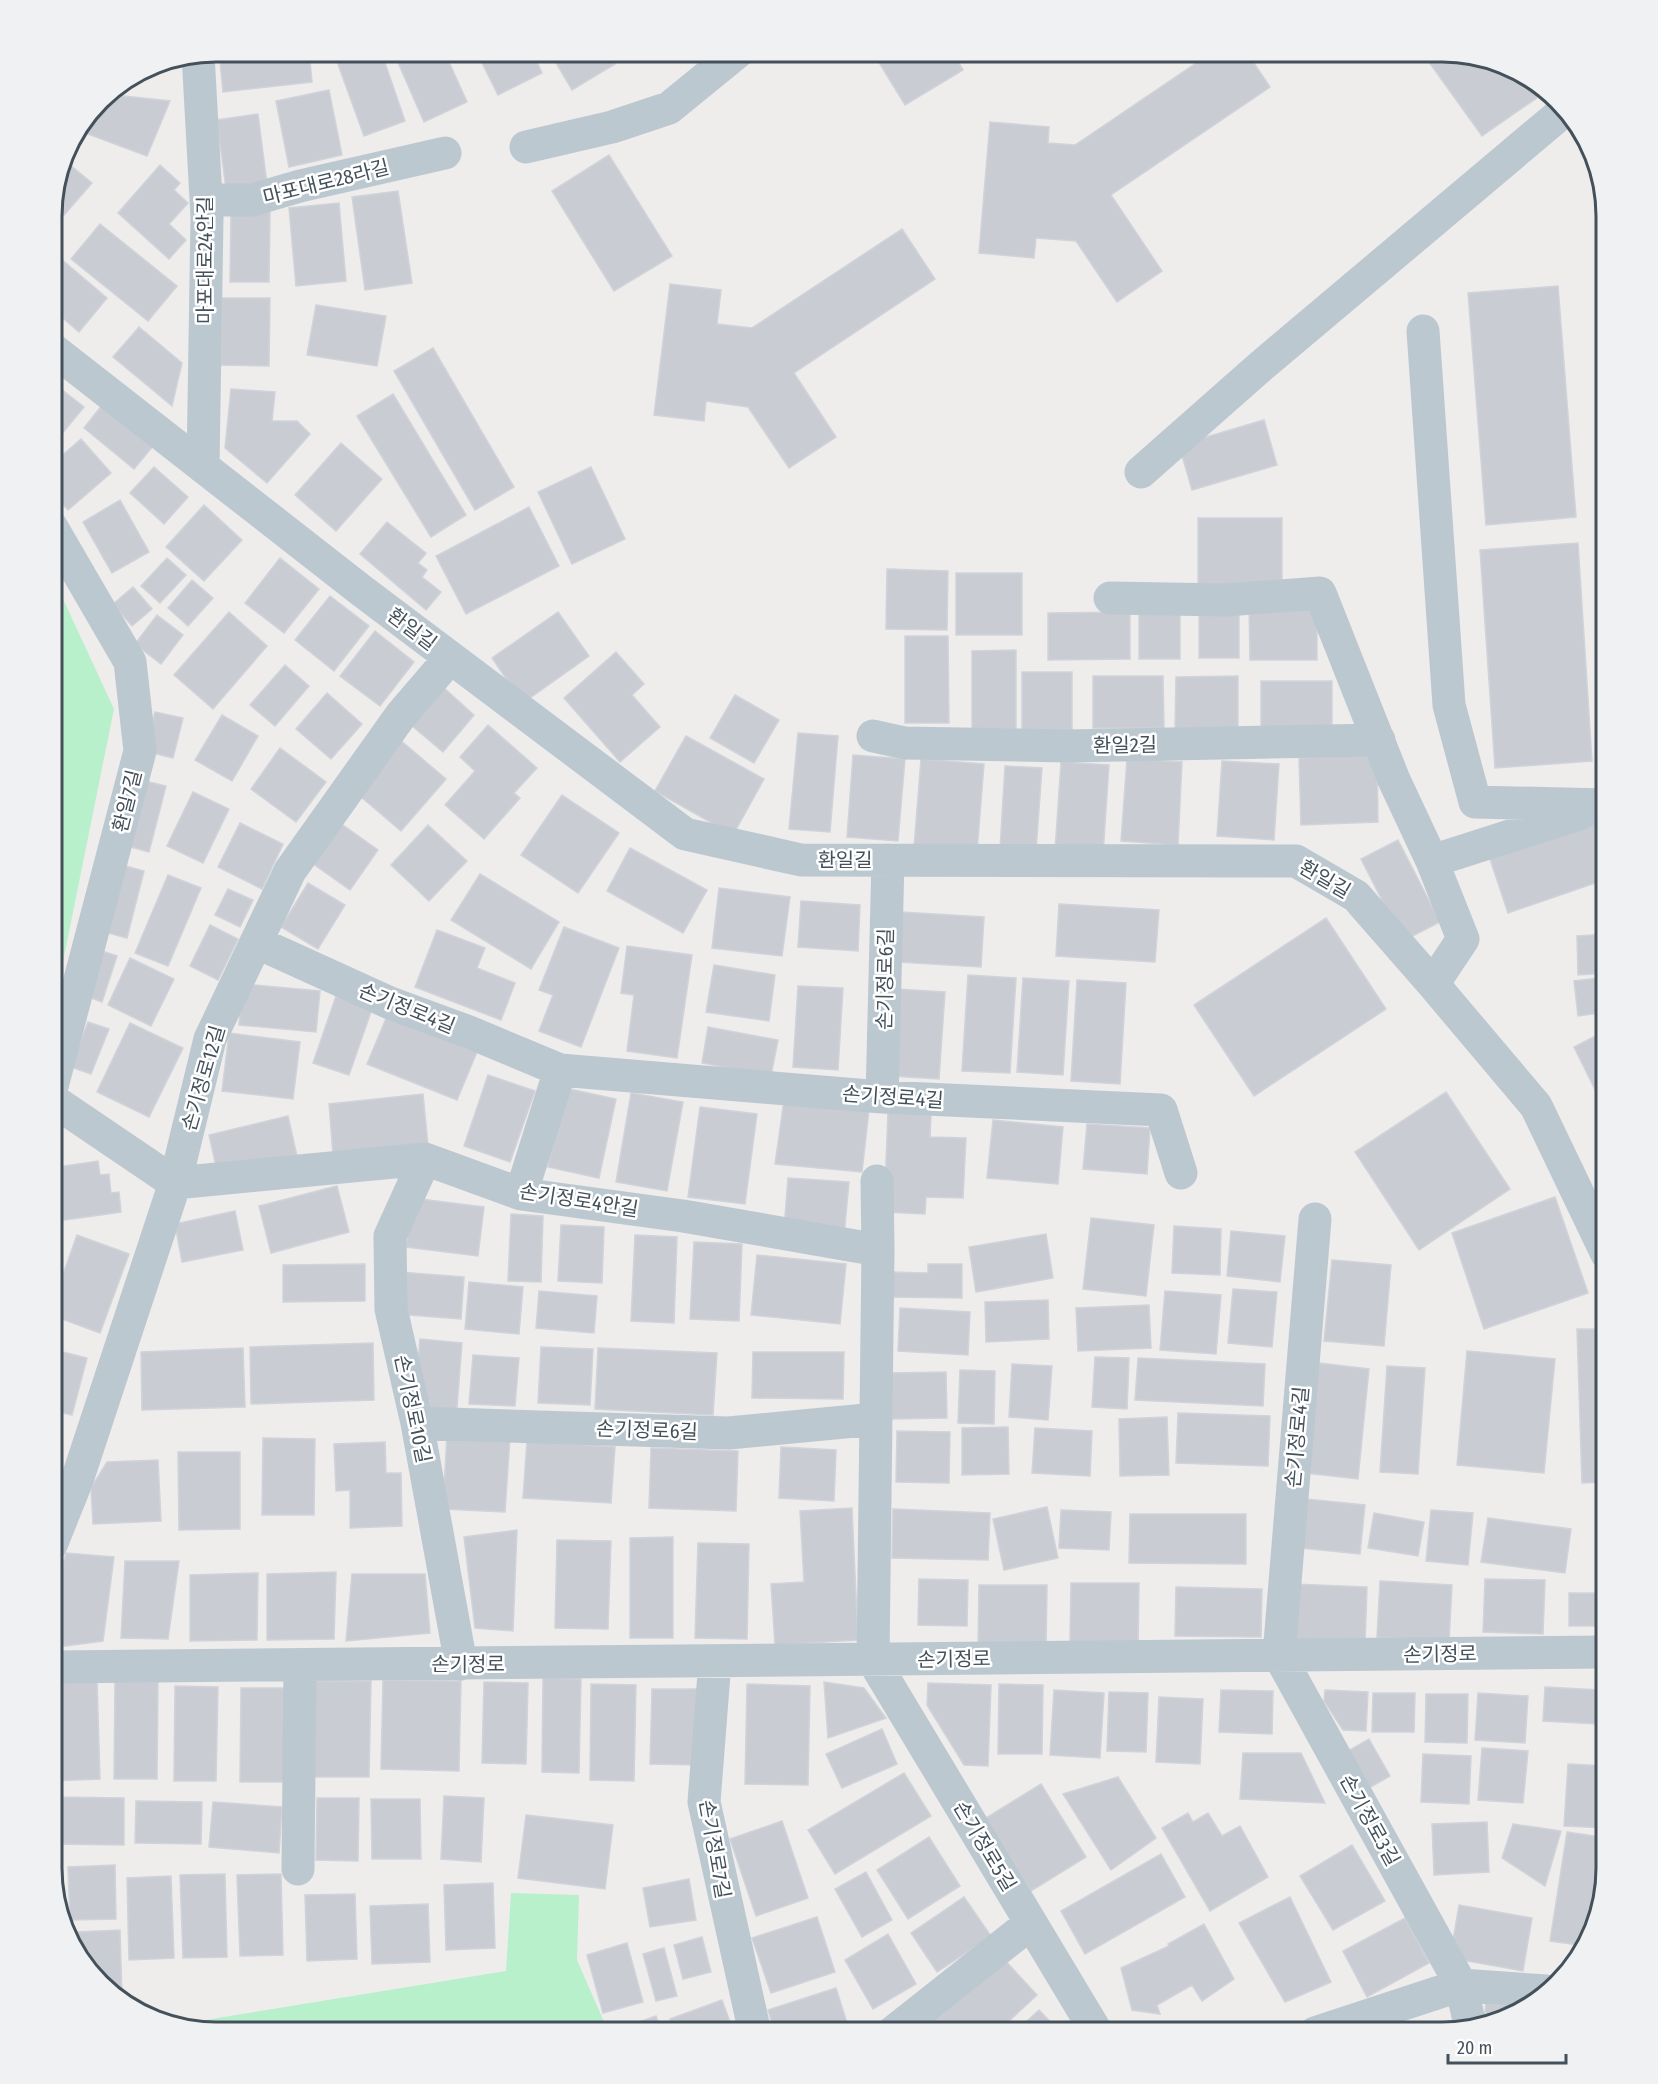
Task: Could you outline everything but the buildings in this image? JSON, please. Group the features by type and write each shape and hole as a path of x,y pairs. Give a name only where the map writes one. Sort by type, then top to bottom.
{"street":[{"path":"526,147 612,127 669,108 726,61"},
{"name":"마포대로24안길","path":"198,63 206,200 203,466"},
{"path":"1141,472 1260,367 1559,116"},
{"name":"마포대로28라길","path":"206,200 252,200 300,186 446,153"},
{"path":"1424,331 1449,705 1475,802 1596,805"},
{"name":"환일길","path":"62,356 362,591 685,834 801,860 1296,861 1356,896 1536,1106 1596,1231"},
{"name":"환일7길","path":"61,1050 140,751 129,663 62,545"},
{"path":"1110,598 1226,600 1320,593 1378,740 1432,861 1463,939 1433,984"},
{"name":"손기정로12길","path":"61,1519 77,1480 175,1183 210,1039 290,871 401,715 450,658"},
{"name":"환일2길","path":"873,736 905,743 1068,746 1378,740"},
{"path":"1432,861 1596,809"},
{"name":"손기정로6길","path":"882,1097 888,860"},
{"name":"손기정로4길","path":"256,942 390,1003 469,1032 560,1070 882,1097 1161,1110 1180,1173"},
{"path":"521,1194 560,1070"},
{"path":"61,1106 175,1183"},
{"name":"손기정로4안길","path":"175,1183 425,1159 521,1194 683,1216 878,1250"},
{"name":"손기정로10길","path":"425,1159 390,1236 391,1309 417,1423 461,1664"},
{"path":"873,1660 877,1181"},
{"name":"손기정로4길","path":"1280,1655 1316,1219"},
{"name":"손기정로6길","path":"417,1423 729,1433 876,1419"},
{"name":"손기정로","path":"61,1667 1596,1652"},
{"name":"손기정로3길","path":"1280,1655 1461,1985 1469,2020"},
{"name":"손기정로5길","path":"873,1660 1090,2022"},
{"name":"손기정로7길","path":"715,1661 704,1802 753,2022"},
{"path":"298,1869 300,1665"},
{"path":"906,2022 1031,1923"},
{"path":"1348,2022 1461,1985 1536,1990"}],"green space":[{"path":"62,596 114,709 62,969"},
{"path":"511,1893 579,1895 577,1960 604,2022 198,2021 506,1971"}]}
